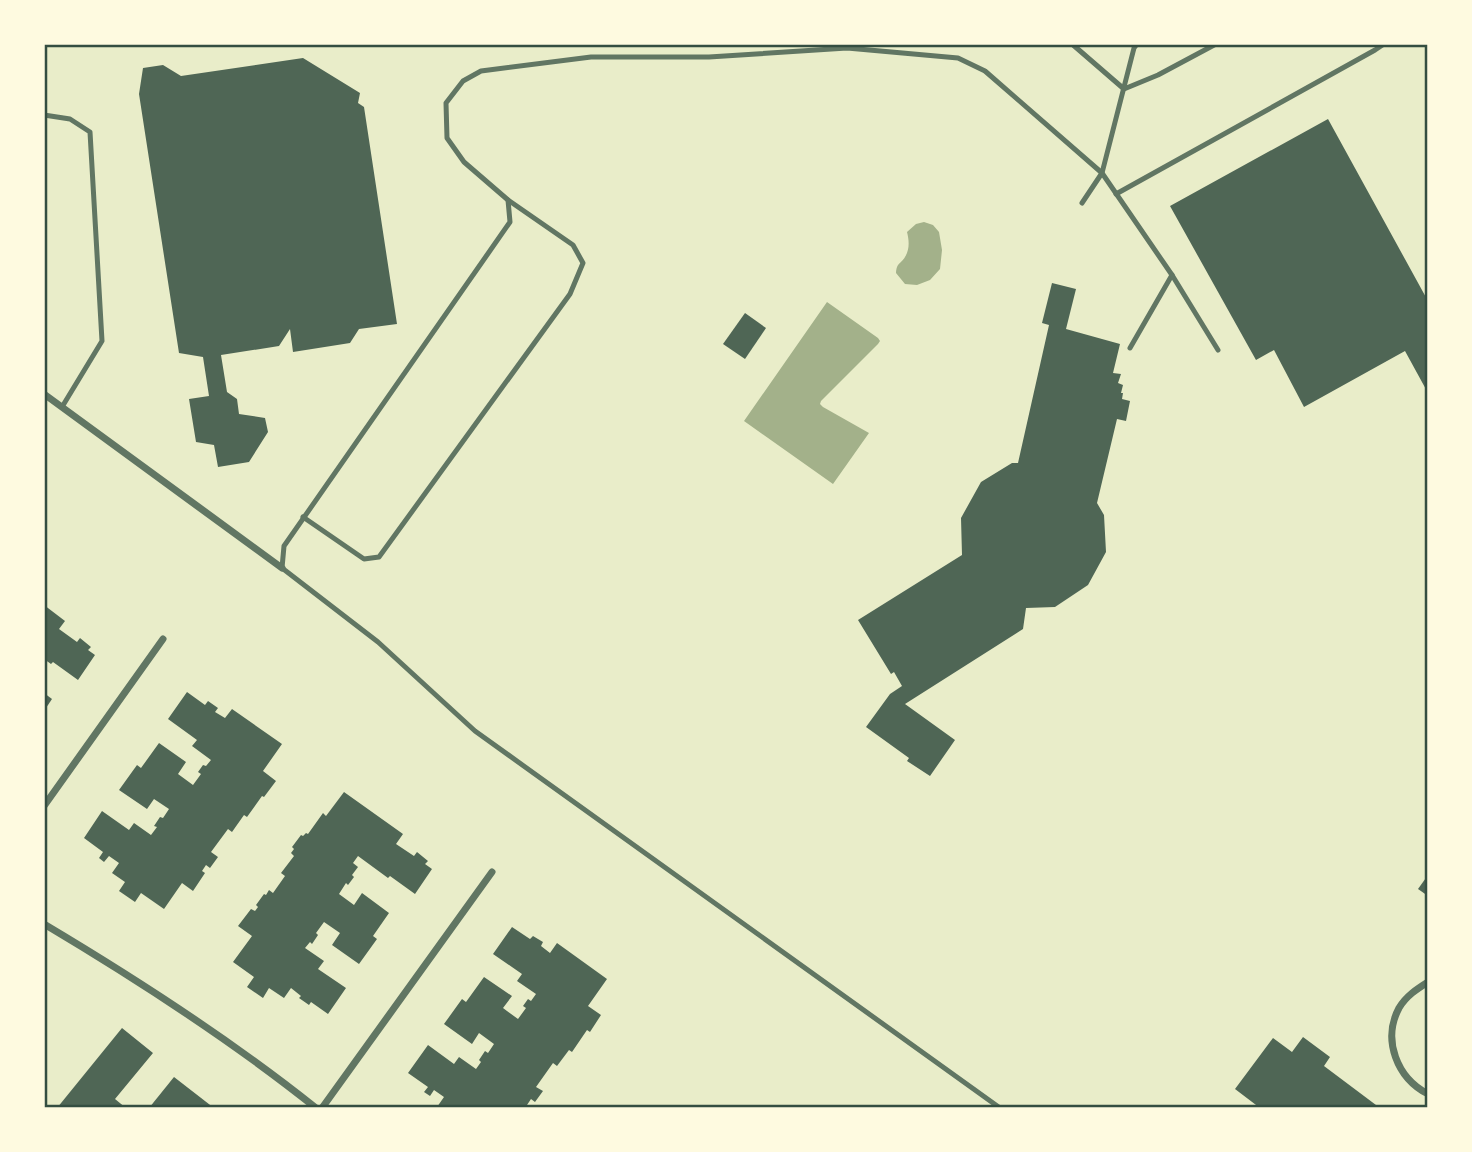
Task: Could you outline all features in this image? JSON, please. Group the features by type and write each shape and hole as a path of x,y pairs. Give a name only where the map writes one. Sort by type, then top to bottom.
{"street":[{"path":"44,394 282,568"},
{"path":"44,806 163,639"},
{"path":"322,1108 492,872"},
{"path":"44,924 141,984 276,1076 316,1108"},
{"path":"1428,982 1412,992 1399,1008 1393,1027 1392,1046 1397,1063 1406,1078 1428,1094"}],"lane":[{"path":"1072,44 1124,89"},
{"path":"1082,203 1102,173 1137,44"},
{"path":"1124,89 1158,75 1216,44"},
{"path":"1116,194 1384,44"},
{"path":"303,517 364,559 379,557 570,294 583,263 573,245 508,200 464,162 447,138 446,103 463,81 481,71 592,57 709,58 847,48 958,58 985,71 1102,173 1172,275 1218,350"},
{"path":"44,115 70,119 90,132 102,341 62,407"},
{"path":"508,200 510,222 303,517 284,546 282,568 378,642 475,731 1000,1108"},
{"path":"1130,348 1172,275"}],"shaded area":[{"path":"924,222 933,225 939,232 942,250 940,269 930,280 917,285 905,284 896,273 908,251 907,232 916,224"},
{"path":"827,302 880,341 820,404 869,433 833,484 744,421"}],"building":[{"path":"303,58 360,93 358,103 364,107 397,324 359,329 350,343 293,352 290,329 279,346 221,355 227,392 237,399 239,414 265,418 268,432 249,462 218,467 214,445 196,442 189,399 209,396 203,357 179,353 139,94 143,68 163,65 181,76"},
{"path":"1328,119 1428,301 1428,393 1405,351 1304,407 1274,350 1256,360 1170,206"},
{"path":"1052,283 1076,289 1066,329 1120,344 1113,373 1121,374 1118,383 1123,385 1122,399 1130,401 1126,421 1117,419 1097,503 1104,515 1106,552 1088,585 1055,607 1026,608 1023,629 905,704 955,740 930,776 866,727 890,694 902,686 894,672 891,674 858,620 962,555 961,518 981,482 1012,463 1018,463 1049,325 1042,323"},
{"path":"745,313 766,328 745,359 723,344"},
{"path":"44,605 65,621 59,629 77,642 80,638 91,647 88,650 95,655 78,680 53,662 51,664 44,659"},
{"path":"187,692 205,705 208,701 218,708 215,712 225,718 232,709 282,744 263,771 276,781 232,832 228,829 211,852 218,857 210,868 206,865 202,871 205,873 193,891 182,883 164,909 141,893 135,902 119,891 125,882 112,873 119,863 109,856 104,862 99,858 103,852 84,838 102,811 129,830 134,823 151,835 160,817 163,818 169,809 154,799 147,809 119,790 137,765 141,768 159,743 186,762 178,774 193,785 201,774 198,772 203,765 206,766 211,760 192,746 197,740 168,719"},
{"path":"44,693 52,699 44,711"},
{"path":"344,792 403,834 396,844 414,856 417,852 428,861 425,864 432,869 415,894 358,856 353,863 358,867 352,875 354,877 339,894 354,905 362,893 389,913 373,936 377,939 359,964 332,945 340,933 324,922 312,944 310,942 305,948 324,961 318,969 346,988 328,1014 311,1002 309,1005 299,998 301,996 291,988 284,998 269,988 263,998 247,987 254,977 233,962 252,936 238,926 251,909 255,911 264,894 269,890 273,893 285,876 281,873 294,856 291,853 294,849 292,847 301,835 308,834 323,813 326,816"},
{"path":"1428,875 1428,896 1418,889"},
{"path":"512,927 530,939 533,936 543,942 541,946 550,953 557,943 607,979 588,1006 601,1015 572,1052 569,1050 557,1066 553,1063 536,1087 543,1091 535,1102 531,1099 527,1105 532,1108 439,1108 437,1107 444,1097 434,1090 430,1096 424,1092 428,1087 408,1073 428,1045 454,1064 459,1057 476,1069 485,1051 488,1053 494,1044 479,1033 472,1044 444,1024 462,999 466,1002 484,977 512,996 503,1008 518,1019 526,1008 523,1006 528,999 531,1001 536,994 517,981 522,974 493,954"},
{"path":"122,1028 153,1053 115,1099 126,1108 57,1108"},
{"path":"1303,1037 1330,1057 1324,1066 1380,1108 1260,1108 1235,1089 1273,1038 1292,1052"},
{"path":"174,1077 214,1108 149,1108"}]}
